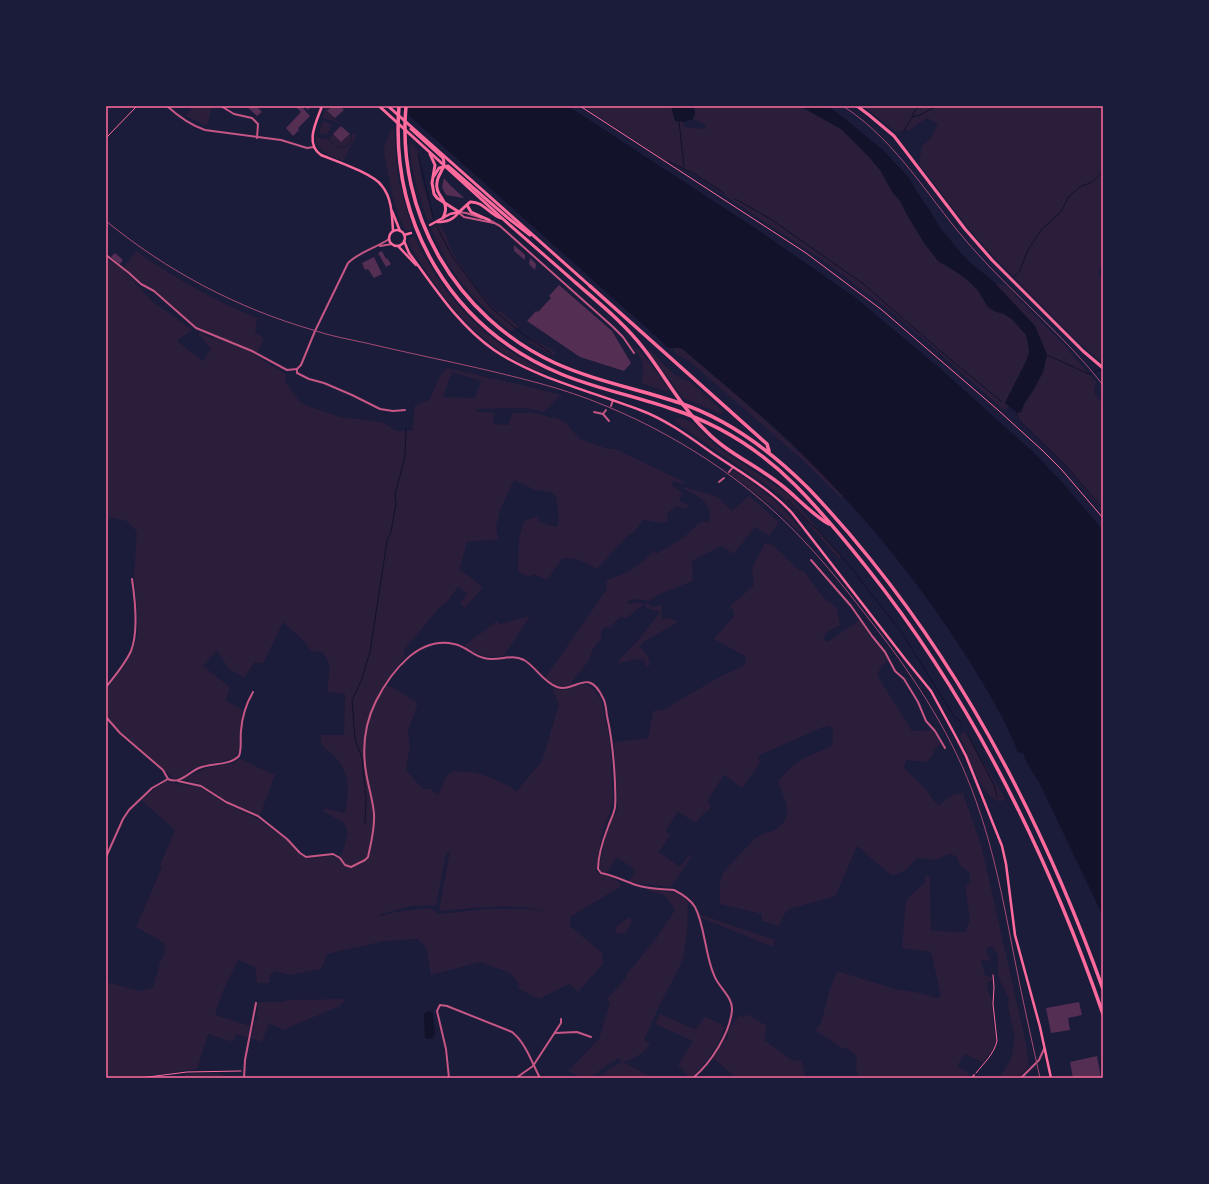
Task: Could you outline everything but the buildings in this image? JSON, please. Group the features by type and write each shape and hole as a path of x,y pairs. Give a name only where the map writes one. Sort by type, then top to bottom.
{"highway":[{"path":"399,106 398,137 403,183 406,199 413,220 427,252 451,290 487,328 516,349 552,369 594,386 682,412 726,432 758,453 808,499 832,525 876,579 946,679 986,748 1048,873 1077,942 1103,1014"},
{"path":"406,106 405,142 410,183 420,217 438,256 457,285 480,311 494,324 524,346 557,364 599,379 695,409 732,427 769,452 812,492 861,548 911,613 955,680 988,736 1030,815 1069,901 1103,989"},
{"path":"576,283 634,337 697,422 713,438 778,482 820,519 832,525"},
{"path":"590,286 767,444 769,452"}],"main road":[{"path":"322,106 312,139 314,147 321,154 370,176 379,182 388,196 390,206 393,231 390,234 389,240 392,244 398,246 422,271"},
{"path":"379,106 576,283"},
{"path":"388,106 422,140 443,158 444,166 437,180 436,187 445,203 443,218"},
{"path":"857,106 894,136 965,229 992,260 1083,351 1103,368"},
{"path":"398,116 590,286"},
{"path":"430,153 435,165 432,187 434,194 437,198 459,212"},
{"path":"434,176 439,168 444,166 448,166 453,169 508,218 543,244"},
{"path":"437,222 453,219 470,202 479,203 496,217 503,219"},
{"path":"467,205 471,212 489,220"},
{"path":"390,206 400,231 404,235 404,241 409,253 456,316 474,334 494,350 534,372 613,400 660,419 762,486 779,499 792,513 931,691 966,756 1002,846 1006,864 1015,935 1040,1027 1051,1078"},
{"path":"430,225 450,214 459,212"},
{"path":"393,231 400,231"},
{"path":"404,235 411,232"},
{"path":"398,246 404,241"}],"street":[{"path":"167,106 178,116 194,126 204,130 281,140 307,148 314,147"},
{"path":"221,106 237,115 252,118 258,124 257,138"},
{"path":"459,212 495,223 612,326 623,337 634,353"},
{"path":"459,212 464,216 495,223"},
{"path":"106,255 141,284 154,291 196,328 252,351 287,370 297,369 300,365 348,263 358,256 389,240"},
{"path":"379,246 392,244"},
{"path":"297,369 297,373 306,378 337,388 380,409 393,411 405,410"},
{"path":"611,406 613,400"},
{"path":"603,414 606,410"},
{"path":"594,412 603,414 609,422"},
{"path":"729,472 733,467"},
{"path":"719,482 724,478"},
{"path":"811,560 851,606 885,652 895,671 904,680 918,702 926,721 935,731 945,748"},
{"path":"106,687 128,657 134,643 135,615 132,579"},
{"path":"106,717 120,733 163,770 168,779 201,786 226,802 258,816 288,839 303,856 309,857 333,854 340,858 345,865 351,867 368,857 374,824 373,806 364,750 365,731 376,700 396,672 410,656 425,646 439,643 454,644 484,658 492,659 513,657 524,661 550,684 560,688 568,687 581,682 589,682 596,686 604,698 613,745 615,806 602,844 598,869 601,873 608,874 624,882 674,890 690,901 694,906 699,919 713,973 732,1004 726,1032 712,1057 701,1071 693,1078"},
{"path":"178,780 198,769 211,764 233,760 239,756 242,719 247,703 253,692"},
{"path":"106,857 123,819 129,810 152,788 168,779"},
{"path":"244,1078 245,1060 256,1003"},
{"path":"449,1078 446,1049 437,1011 440,1005 447,1006 512,1032 519,1040 540,1078"},
{"path":"516,1078 533,1066 561,1023 561,1019"},
{"path":"554,1033 578,1032 591,1037"},
{"path":"1021,1078 1039,1060 1044,1047"}],"path":[{"path":"106,138 137,106"},
{"path":"580,106 806,253 882,310 990,402 1043,451 1061,469 1103,518"},
{"path":"974,1075 988,1059 996,1046 997,1041 993,1004 993,975"},
{"path":"140,1078 188,1072 236,1072 244,1070"}],"shaded area":[{"path":"192,106 212,106 207,126 186,116"},
{"path":"326,106 332,106 327,111 339,123 338,124 335,121 322,118"},
{"path":"398,106 568,106 761,232 856,298 943,371 1032,451 1063,483 1103,530 1103,916 1040,784 1027,763 1023,753 1018,752 1003,718 979,677 958,643 910,575 884,543 829,481 758,413 684,350 680,348 668,348"},
{"path":"587,106 671,106 675,116 678,120 683,122 684,127 705,129 706,125 693,119 695,114 694,106 800,106 841,129 880,170 893,193 901,202 924,243 943,264 965,278 977,289 988,307 1013,320 1026,335 1029,352 1005,403 1009,406 1006,409 1002,409 895,315 828,264 689,172 667,162 590,111 586,108"},
{"path":"671,106 694,106 695,114 693,119 683,122 675,121"},
{"path":"800,106 827,106 883,150 909,178 941,229 967,260 992,280 1035,326 1047,355 1043,372 1024,404 1021,412 1017,413 1005,403 1027,360 1029,352 1026,335 1013,320 988,307 977,289 965,278 938,261 924,243 901,202 893,193 880,170 870,158 841,129"},
{"path":"863,106 1103,106 1103,262 1098,273 1103,281 1103,363 1076,340 994,257 969,229 919,164 922,146 931,138 938,124 927,118 908,131 906,130 897,133"},
{"path":"323,121 332,124 327,135 319,133"},
{"path":"340,125 341,126 333,134 341,142 350,134 350,143 344,147 336,146 329,139"},
{"path":"392,129 394,129 398,180 412,229 406,231 398,215 392,194 384,153 385,144"},
{"path":"354,133 357,134 343,161 329,155 318,146 316,142 316,137 327,139 337,147 345,148 351,143 352,135"},
{"path":"410,142 418,150 421,176 433,219 428,221 413,172"},
{"path":"436,225 440,226 446,235 452,252 475,286 495,310 503,313 519,327 510,331 485,309 462,284 449,265 431,229"},
{"path":"414,236 438,279 468,316 484,332 503,346 523,360 546,372 530,368 515,360 482,337 467,323 441,293 418,259 408,242 410,238"},
{"path":"136,251 195,288 225,304 257,318 255,332 264,338 256,356 286,374 285,381 300,402 308,406 340,417 382,422 396,431 412,431 415,405 429,400 441,374 447,368 561,395 544,412 526,408 476,409 477,412 494,413 493,424 508,425 513,413 532,412 551,418 555,417 566,423 580,439 608,449 616,449 684,482 683,484 673,481 672,485 682,493 679,501 689,505 685,509 676,506 667,514 668,521 663,523 643,520 634,532 628,535 597,569 576,559 562,559 547,580 533,574 529,577 518,572 519,538 524,521 539,516 539,522 557,527 559,520 556,498 554,494 550,492 535,490 514,480 501,508 496,526 499,540 467,542 459,571 461,570 483,587 465,608 460,603 467,594 458,587 404,650 405,657 399,663 385,685 392,687 417,702 408,731 410,746 406,770 423,789 431,789 438,795 447,775 453,771 487,776 501,782 516,792 542,761 559,704 552,689 566,690 583,684 589,685 601,700 610,741 613,803 602,834 596,871 618,881 620,887 570,917 570,926 602,953 603,964 578,992 569,984 539,999 517,988 519,984 510,973 480,962 431,975 426,947 417,939 385,941 327,954 321,969 289,975 276,971 270,975 269,983 257,983 255,967 238,960 223,991 215,1015 250,1026 248,1038 236,1034 233,1042 208,1034 197,1069 125,1078 106,1076 106,982 140,991 153,988 160,962 165,952 164,943 136,927 162,867 160,865 175,830 141,800 155,788 166,782 201,788 226,804 258,819 288,841 304,858 308,859 332,856 337,859 342,854 348,833 344,823 323,811 324,808 345,813 348,790 346,776 340,762 321,743 321,735 344,735 345,694 327,692 330,666 323,652 310,651 306,643 283,622 263,664 255,662 244,678 229,669 217,651 203,666 230,687 226,700 242,710 239,750 236,757 197,767 177,779 174,779 120,731 106,715 106,690 127,662 136,642 138,634 138,615 134,575 137,532 127,521 109,517 106,544 106,258 122,269 154,303 192,330 177,341 203,361 211,349 198,334 200,332 213,339 217,336 197,328 155,290 142,284 124,267","holes":["452,372 481,381 475,398 443,397","450,851 439,910 509,906 535,909 547,912 529,909 487,909 439,914 430,908 396,912 381,916 378,915 411,906 436,905 446,854"]},
{"path":"996,285 1006,286 1065,346 1096,382 1094,393 1103,403 1103,512 1064,465 1015,417 1017,413 1021,412 1024,404 1043,372 1047,355 1035,326"},
{"path":"530,338 553,350 555,353 553,356 528,342"},
{"path":"634,348 639,349 669,389 668,392 641,383 643,364"},
{"path":"648,348 667,368 683,380 688,380 724,412 721,414 683,398 647,350"},
{"path":"673,348 680,348 684,350 746,403 805,457 843,496 841,498 798,456 689,361 676,354"},
{"path":"676,418 684,419 693,423 717,447 788,494 842,557 839,559 802,517 779,494 682,427 675,421"},
{"path":"736,471 771,498 801,530 799,532 772,506 729,473"},
{"path":"684,487 713,495 720,499 732,511 749,496 779,522 769,536 755,527 734,554 721,546 692,561 693,581 660,594 649,601 636,599 628,601 628,604 638,602 644,604 627,618 621,617 609,628 605,627 602,629 601,639 593,649 588,662 571,685 557,685 551,683 545,678 607,589 606,583 609,579 621,575 640,564 651,554 654,549 656,554 683,538 699,523 703,521 709,522 709,509 707,505 700,498 684,489"},
{"path":"765,543 773,545 799,570 804,571 822,596 837,608 840,625 828,631 823,639 827,642 860,620 888,660 881,667 877,675 912,731 932,730 936,735 940,744 933,751 933,755 926,762 906,760 904,768 926,789 934,801 939,805 954,794 963,793 982,848 1026,1044 1029,1066 1018,1078 999,1078 1011,1059 1015,1037 1008,1008 1009,999 998,976 998,956 992,946 986,949 990,960 981,960 985,975 992,978 992,980 987,983 988,992 991,997 996,1039 995,1046 983,1063 965,1054 957,1066 969,1074 967,1078 860,1078 856,1071 857,1057 850,1050 840,1047 815,1030 821,1023 829,992 837,971 895,989 920,993 937,998 941,996 931,952 902,948 906,900 925,882 925,876 930,876 931,931 965,932 970,920 965,886 971,882 969,872 961,867 956,856 949,854 936,860 917,858 906,870 892,876 857,846 836,895 789,909 783,916 779,926 762,921 762,914 720,904 720,883 722,875 726,869 754,839 774,830 785,820 787,808 778,781 791,767 804,758 831,746 833,740 833,729 829,726 823,727 758,756 760,763 742,788 724,775 707,801 711,804 710,810 704,813 696,823 678,812 666,830 670,835 659,852 680,867 690,854 692,856 671,887 634,883 629,881 636,871 617,857 606,873 600,871 599,869 605,837 618,807 614,742 648,738 653,711 663,710 719,677 743,666 746,661 746,657 714,639 734,616 734,612 730,606 754,585 752,568"},
{"path":"647,603 652,607 662,605 661,619 671,618 678,622 642,643 640,647 648,656 650,665 646,667 644,660 636,659 617,664 641,637 660,612 647,608 644,604"},
{"path":"530,616 504,656 483,656 464,646 497,621 500,624"},
{"path":"965,732 1006,800 995,800 988,794 978,779 960,736"},
{"path":"240,759 275,775 260,815 220,798 202,785 184,779 203,769 234,763"},
{"path":"648,888 676,893 688,902 687,933 683,958 644,1040 650,1043 638,1056 623,1062 653,1078 598,1078 622,1062 618,1058 590,1078 582,1078 568,1071 599,1039 610,1003 606,1000 626,978 627,974 658,936 675,910 665,896 649,891"},
{"path":"699,914 775,940 773,947 700,918"},
{"path":"628,918 631,918 632,920 626,933 618,934 615,932 617,926"},
{"path":"346,999 340,1006 283,1030 269,1023 262,1042 251,1038 255,1020 259,1018 256,1016 259,1002"},
{"path":"428,1011 433,1013 435,1034 432,1039 425,1038 424,1014"},
{"path":"660,1014 694,1029 698,1027 706,1017 724,1027 715,1048 691,1078 678,1065 693,1041 655,1024"},
{"path":"746,1014 767,1026 764,1040 793,1061 801,1060 806,1078 737,1078 713,1058 722,1042 729,1038 727,1032 731,1025 739,1016 744,1017"},
{"path":"215,1073 236,1078 185,1078 185,1074"}],"waterway":[{"path":"912,117 919,106"},
{"path":"903,132 912,117 920,115 937,106"},
{"path":"679,121 684,167"},
{"path":"418,154 433,217"},
{"path":"668,161 693,173 724,193"},
{"path":"1014,277 1019,272 1028,250 1041,230 1061,212 1069,196 1080,187 1092,182 1103,172"},
{"path":"735,199 769,218 862,283 1001,401"},
{"path":"437,227 452,256 490,307 524,335 551,353"},
{"path":"1047,355 1089,374 1100,370 1103,373"},
{"path":"1017,414 1018,419 1068,468 1103,509"},
{"path":"365,824 366,800 362,758 355,739 352,700 361,681 370,652 387,541 391,532 396,503 395,494 405,457 406,428"},
{"path":"788,500 809,523 816,528 848,564 902,633 953,715 961,723"},
{"path":"968,735 995,787 997,797"}],"railway":[{"path":"843,106 863,121 898,155 959,233 975,251 1057,333 1103,385"},
{"path":"106,221 129,239 178,272 257,311 332,336 542,384 574,394 636,419 696,452 751,491 776,513 790,526 829,569 891,648 920,689 957,755 976,801 993,858 1040,1078"}]}
